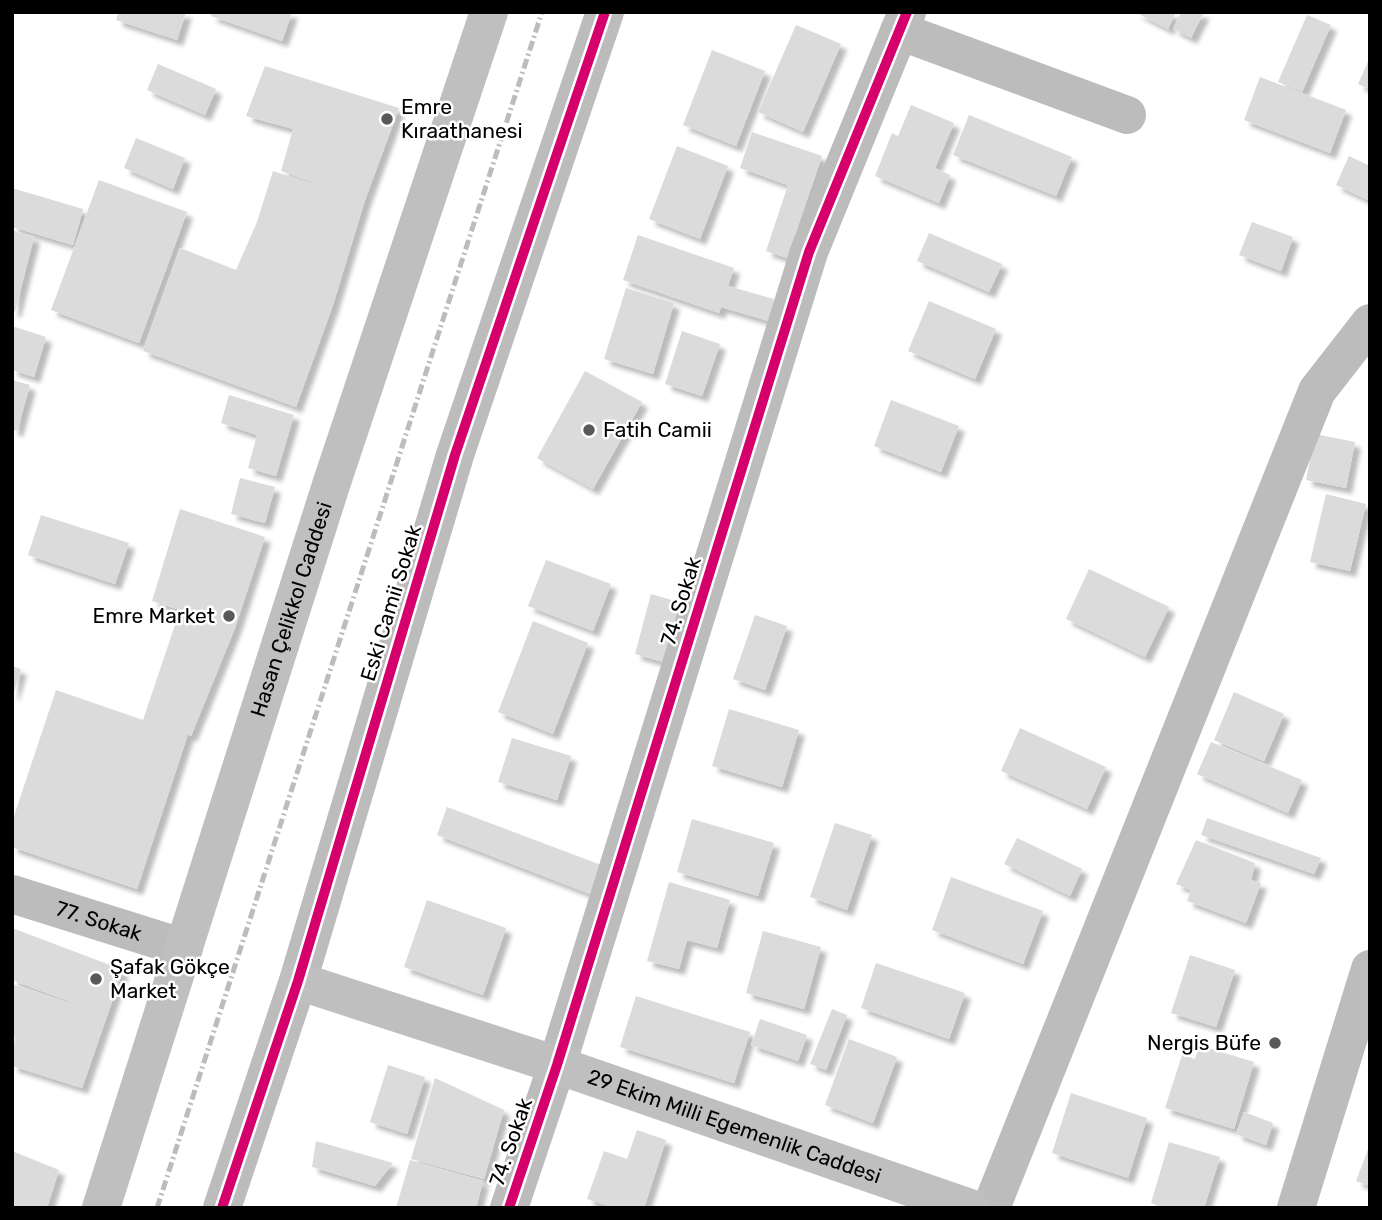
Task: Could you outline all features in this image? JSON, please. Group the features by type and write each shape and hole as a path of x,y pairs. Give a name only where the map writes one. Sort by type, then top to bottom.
{"main road":[{"name":"Hasan Çelikkol Caddesi","path":"101,1208 331,485 489,12"},
{"name":"29 Ekim Milli Egemenlik Caddesi","path":"298,981 557,1065 970,1208"}],"street":[{"name":"Eski Camii Sokak","path":"222,1208 298,981 456,455 605,12"},
{"path":"903,22 1127,115"},
{"name":"74. Sokak","path":"509,1208 557,1065 809,252 903,22"},
{"path":"991,1208 1317,391 1370,323"},
{"name":"77. Sokak","path":"12,894 184,948"},
{"path":"1296,1208 1370,969"}],"building":[{"path":"119,12 186,12 177,40 116,20"},
{"path":"212,12 292,12 282,41 211,16"},
{"path":"1135,12 1176,12 1168,29"},
{"path":"1181,12 1204,12 1191,38 1173,29"},
{"path":"1307,15 1331,25 1302,92 1278,82"},
{"path":"796,25 841,44 803,132 758,112"},
{"path":"712,50 765,71 736,146 683,125"},
{"path":"1370,57 1370,89 1358,84"},
{"path":"158,64 216,89 205,115 147,90"},
{"path":"265,66 399,108 365,200 333,305 296,407 143,351 180,248 236,270 257,222 273,171 338,192 281,171 293,129 246,116"},
{"path":"1260,77 1346,110 1330,153 1244,120"},
{"path":"911,105 954,123 935,168 950,175 939,203 875,176 892,133 898,136"},
{"path":"969,115 1072,157 1056,196 953,155"},
{"path":"752,132 822,156 787,258 766,251 788,185 740,168"},
{"path":"136,138 185,158 173,189 124,168"},
{"path":"677,146 728,166 700,239 649,219"},
{"path":"1349,156 1370,166 1370,201 1336,185"},
{"path":"99,180 187,212 139,343 51,310"},
{"path":"12,188 83,209 73,245 12,227"},
{"path":"1252,222 1293,237 1281,271 1239,255"},
{"path":"12,230 34,237 15,312 12,311"},
{"path":"929,233 1002,264 989,292 917,261"},
{"path":"638,235 734,268 728,286 774,299 768,321 721,307 719,313 623,280"},
{"path":"626,288 674,303 653,374 604,359"},
{"path":"929,301 996,329 975,379 908,351"},
{"path":"12,326 46,337 34,377 12,370"},
{"path":"682,331 720,344 702,396 665,384"},
{"name":"Fatih Camii","path":"585,371 642,402 593,489 537,458"},
{"path":"12,380 30,385 17,431 12,429"},
{"path":"229,395 294,415 276,476 248,468 257,435 221,423"},
{"path":"891,400 959,426 941,472 874,446"},
{"path":"1315,434 1355,442 1346,488 1306,480"},
{"path":"240,478 275,487 265,523 231,514"},
{"path":"1326,494 1366,504 1350,571 1310,562"},
{"path":"180,509 265,537 235,628 191,736 188,734 137,889 12,847 12,822 56,690 143,720 180,610 152,601"},
{"path":"41,515 129,543 115,584 28,555"},
{"path":"546,560 611,584 593,631 528,606"},
{"path":"1089,569 1169,607 1145,657 1066,619"},
{"path":"651,594 682,603 667,663 635,654"},
{"path":"755,615 787,626 765,690 733,679"},
{"path":"533,621 588,643 553,734 498,712"},
{"path":"12,666 21,669 13,695 12,695"},
{"path":"1234,692 1284,714 1264,761 1214,740"},
{"path":"729,709 799,730 782,787 712,766"},
{"path":"1020,728 1106,767 1087,809 1001,771"},
{"path":"512,738 571,756 557,800 498,782"},
{"path":"1211,742 1302,780 1288,813 1197,774"},
{"path":"447,807 601,865 590,894 437,835"},
{"path":"1207,818 1321,858 1314,874 1201,835"},
{"path":"692,819 774,843 758,896 677,872"},
{"path":"835,823 872,835 847,910 810,897"},
{"path":"1017,838 1082,869 1070,896 1004,864"},
{"path":"1196,840 1255,863 1251,880 1261,883 1246,923 1187,901 1191,890 1176,884"},
{"path":"951,877 1043,911 1023,964 932,930"},
{"path":"669,882 730,900 717,948 687,940 679,969 647,961"},
{"path":"427,900 506,928 483,995 404,967"},
{"path":"12,928 123,970 82,1088 12,1066 15,1037 12,1036 12,984 92,1010 12,980"},
{"path":"763,931 821,947 804,1009 746,993"},
{"path":"1190,955 1235,970 1216,1027 1171,1013"},
{"path":"876,963 965,993 949,1039 861,1008"},
{"path":"636,996 750,1032 734,1083 620,1047"},
{"path":"832,1009 847,1015 826,1070 810,1064"},
{"path":"760,1019 807,1035 798,1061 751,1045"},
{"path":"849,1039 897,1057 873,1123 825,1105"},
{"path":"1199,1045 1254,1062 1234,1129 1165,1108 1182,1055 1195,1059"},
{"path":"388,1065 425,1077 407,1134 370,1122"},
{"path":"435,1078 504,1110 484,1179 411,1159"},
{"path":"1071,1093 1147,1118 1128,1178 1052,1153"},
{"path":"1244,1112 1273,1123 1266,1145 1236,1134"},
{"path":"637,1130 666,1140 644,1208 614,1208 587,1199 604,1151 627,1159"},
{"path":"316,1141 393,1163 375,1186 312,1167"},
{"path":"1169,1142 1220,1157 1204,1208 1165,1208 1151,1203"},
{"path":"1370,1144 1370,1186 1356,1181"},
{"path":"12,1151 59,1170 47,1208 12,1208"},
{"path":"410,1160 483,1181 476,1208 396,1208"}],"railway":[{"path":"157,1208 542,12"}],"cycle path":[{"path":"222,1208 298,981 455,455 605,12"},
{"path":"509,1208 557,1065 809,252 907,12"}],"place":[{"name":"Emre Kıraathanesi","path":"387,119"},
{"name":"Fatih Camii","path":"589,430"},
{"name":"Emre Market","path":"229,616"},
{"name":"Şafak Gökçe Market","path":"96,979"},
{"name":"Nergis Büfe","path":"1275,1043"}]}
